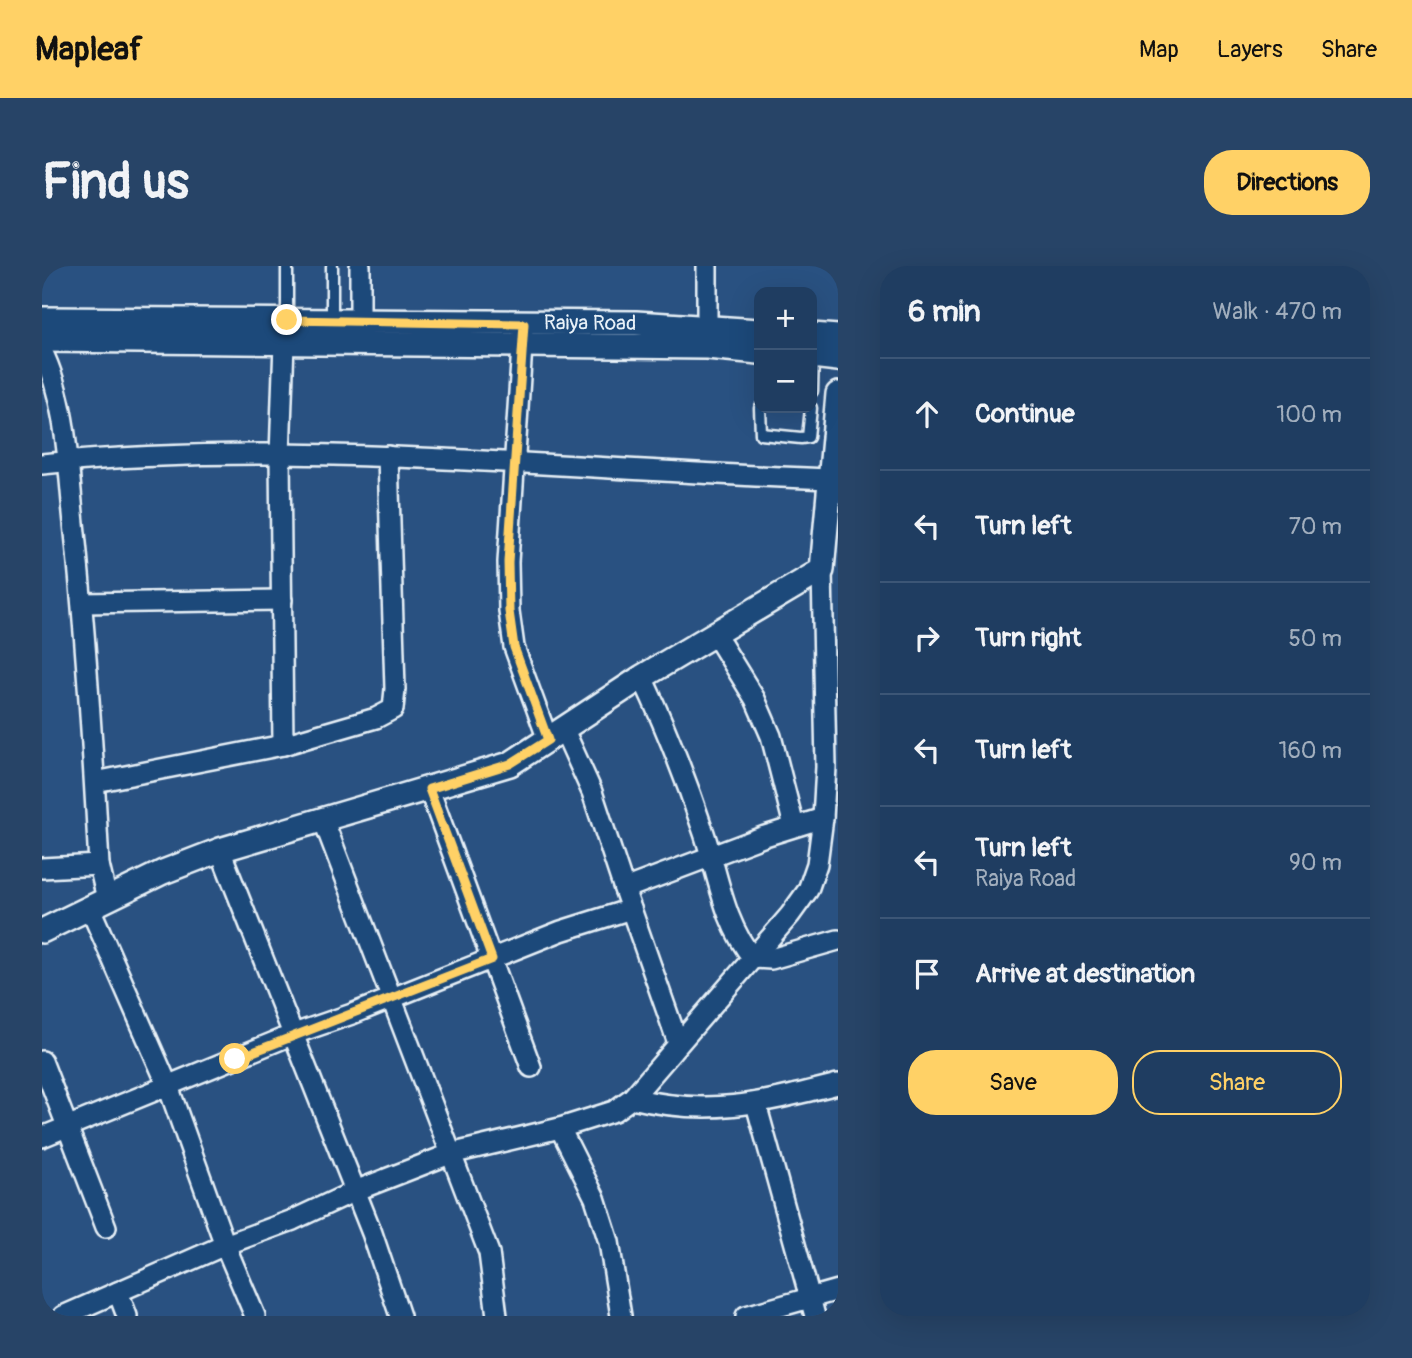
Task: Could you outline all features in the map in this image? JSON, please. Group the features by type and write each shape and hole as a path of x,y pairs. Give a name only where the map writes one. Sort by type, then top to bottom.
{"street":[{"path":"359,321 360,266"},
{"path":"707,266 707,337"},
{"name":"Raiya Road","path":"42,319 332,320 523,335"},
{"name":"Raiya Road","path":"42,340 284,343 523,335 707,337 754,332"},
{"path":"523,335 508,562 511,623 523,676 592,792 678,1043"},
{"name":"Raiya Road","path":"707,337 754,351"},
{"path":"817,347 838,337"},
{"path":"283,745 280,455 284,343"},
{"path":"815,350 838,359"},
{"path":"42,351 54,379 68,461 95,782 99,904 225,1244 255,1316"},
{"path":"63,1316 225,1244 293,1220 355,1191 450,1154 560,1128 614,1111 632,1098 753,958 808,890 817,864 826,767 822,570 828,479 838,394"},
{"path":"42,464 154,456 388,456 677,474 828,479"},
{"path":"95,782 283,745 376,718 393,709 396,690 388,456"},
{"path":"42,931 163,872 220,850 510,764 642,677 822,570"},
{"path":"82,603 282,600"},
{"path":"715,634 755,699 771,736 794,826"},
{"path":"642,677 676,748 730,918 744,947 753,958 771,959 838,940"},
{"path":"429,789 531,1068"},
{"path":"624,889 711,855 823,818"},
{"path":"323,819 489,1252 497,1316"},
{"path":"220,850 355,1191 400,1316"},
{"path":"42,868 99,865"},
{"path":"42,1137 294,1034 561,931 631,909"},
{"path":"42,1061 106,1227"},
{"path":"632,1098 673,1108 756,1104 838,1084"},
{"path":"756,1104 813,1307"},
{"path":"560,1128 595,1198 609,1242 621,1316"},
{"path":"746,1316 813,1307 838,1290"},
{"path":"118,1292 127,1316"}],"lane":[{"path":"287,266 287,320"},
{"path":"332,266 332,320"},
{"path":"760,413 761,434 802,438 808,437 810,432 811,413"}],"route":[{"path":"235,1059 492,959 429,789 510,764 548,740 514,647 509,611 508,562 524,324 287,320"}]}
